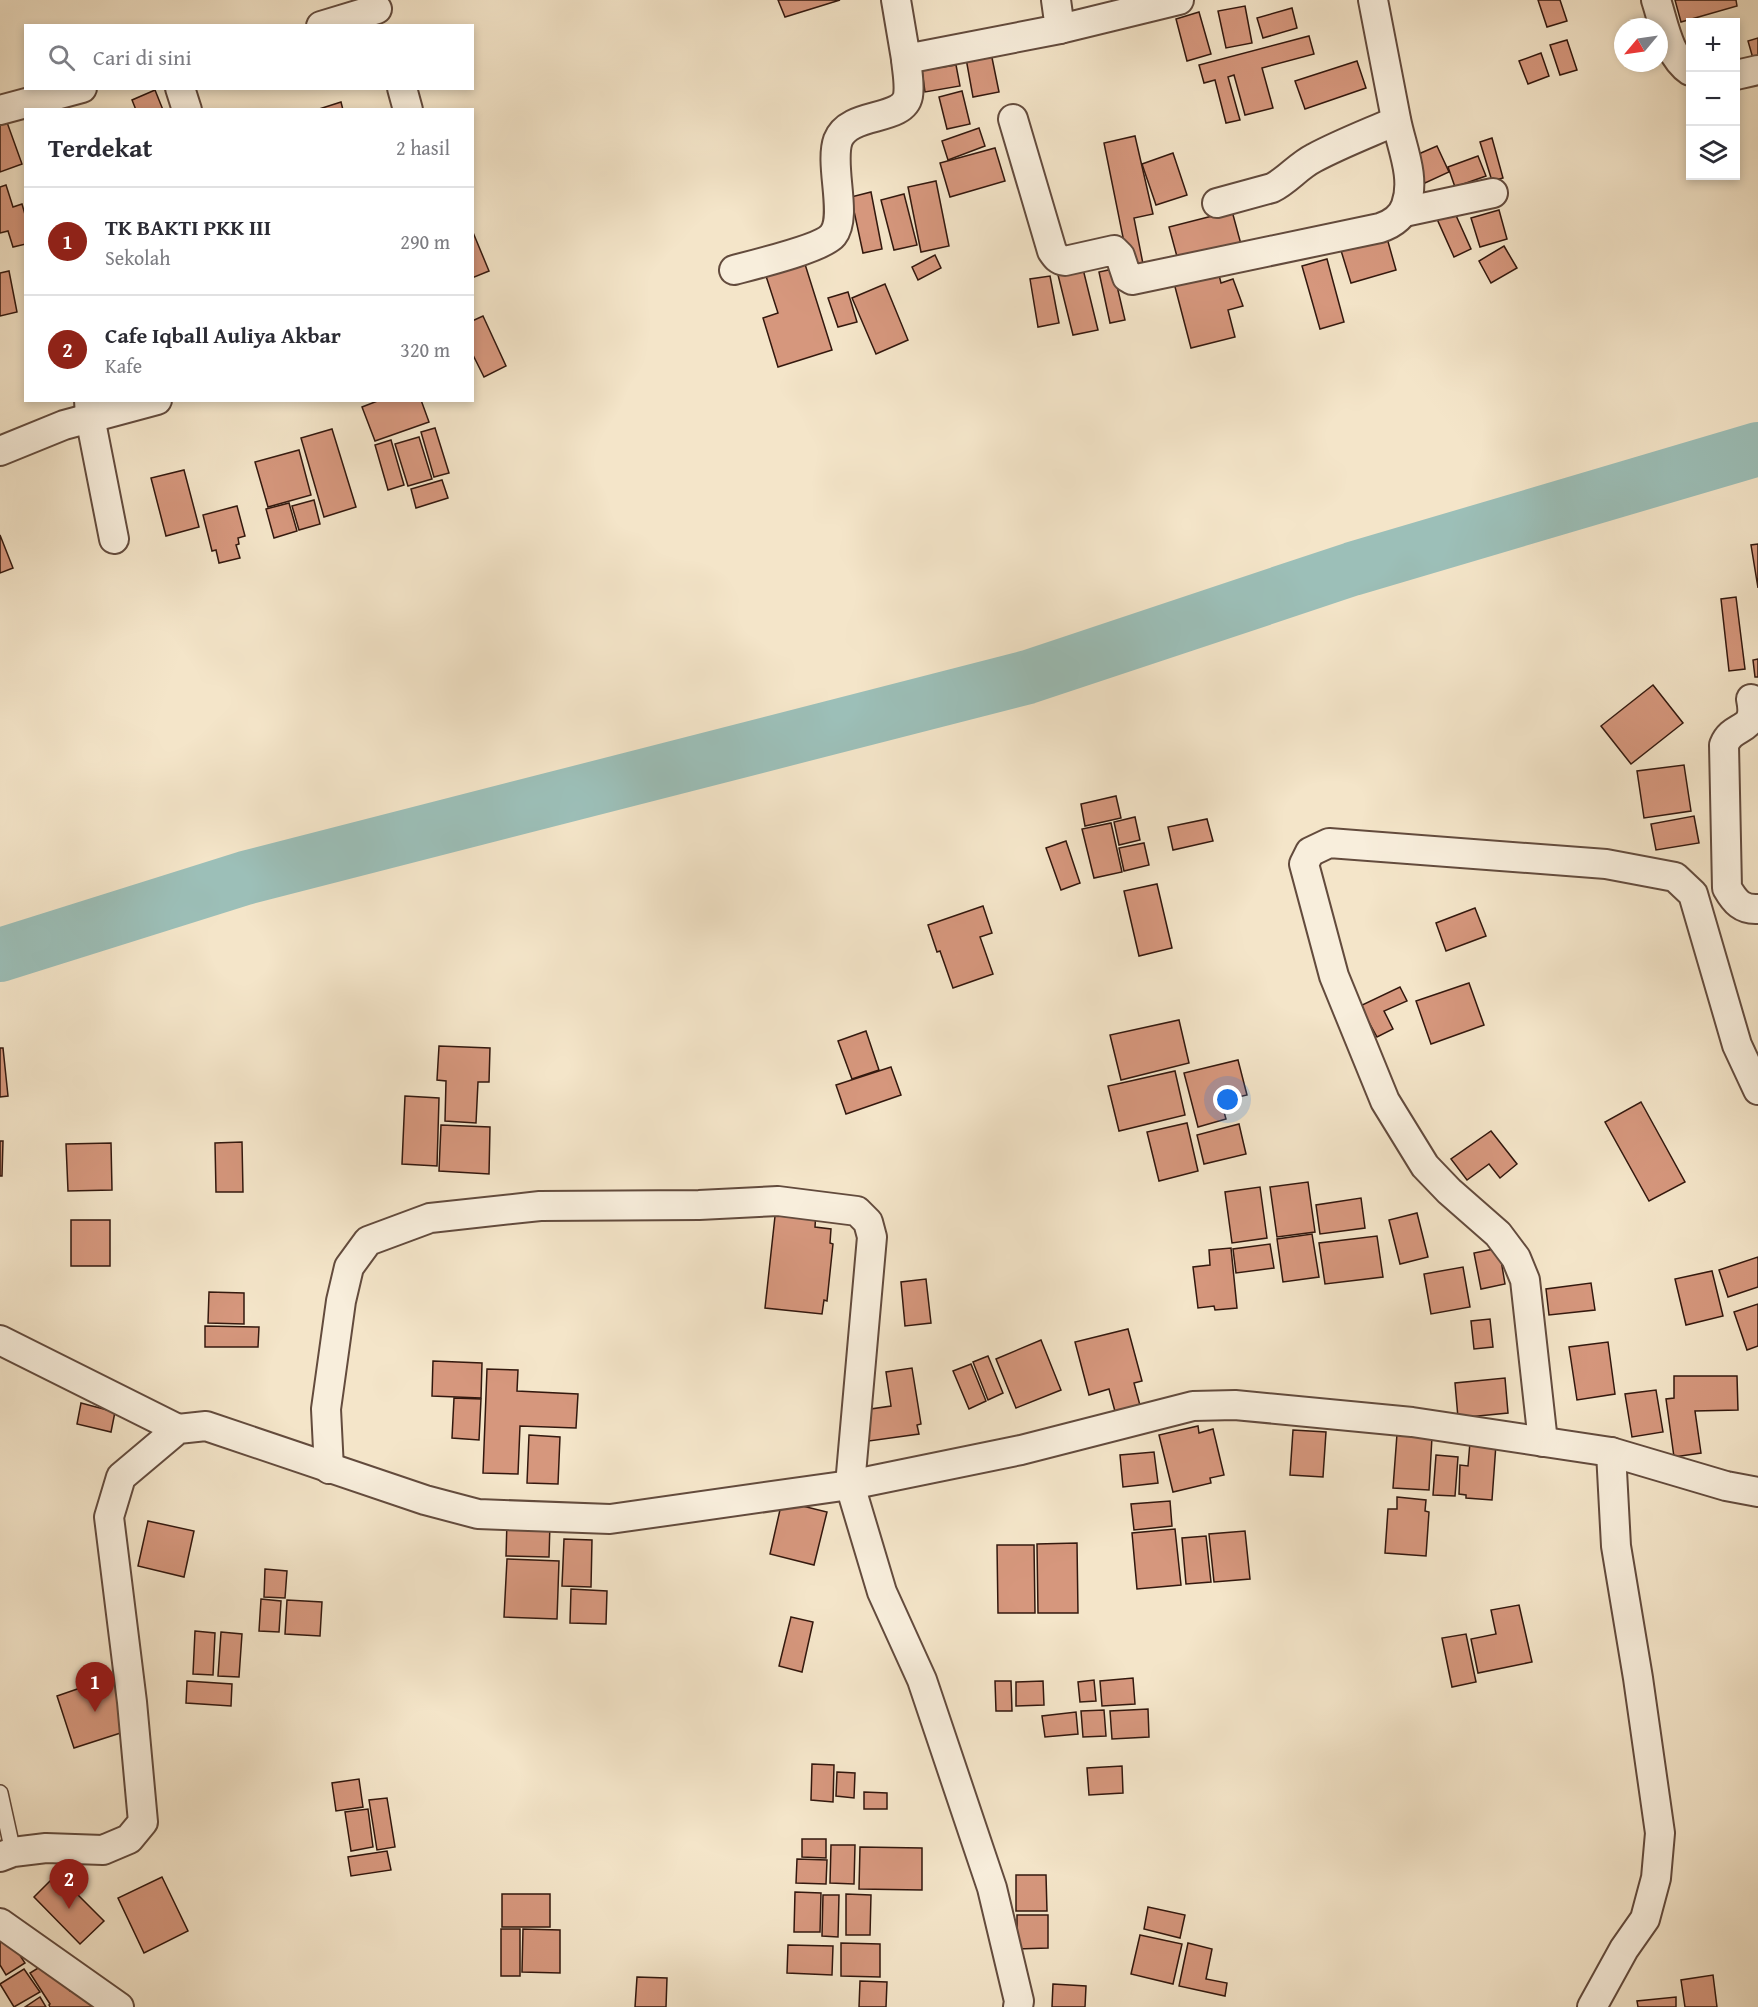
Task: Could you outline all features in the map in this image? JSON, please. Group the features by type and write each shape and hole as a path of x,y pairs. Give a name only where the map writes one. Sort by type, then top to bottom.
{"street":[{"path":"734,270 818,244 833,235 839,219 835,163 838,140 847,126 897,110 908,99 906,59 896,0"},
{"path":"1056,0 1060,29"},
{"path":"906,59 1060,29 1179,0"},
{"path":"1013,119 1052,251 1057,258 1065,261 1114,250 1120,256 1129,279 1380,228 1392,224 1404,212 1410,179 1396,121 1373,0"},
{"path":"1656,0 1671,48 1686,68"},
{"path":"329,24 378,12"},
{"path":"1740,74 1758,70"},
{"path":"25,108 76,90"},
{"path":"181,90 186,108"},
{"path":"403,90 407,108"},
{"path":"1216,203 1272,188 1314,158 1396,121"},
{"path":"1404,212 1493,193"},
{"path":"0,451 64,425 89,409 142,402"},
{"path":"89,409 114,539"},
{"path":"1751,699 1756,712 1754,718 1751,723 1728,738 1724,745 1727,888 1741,906 1746,909 1758,909"},
{"path":"1543,1442 1525,1280 1516,1258 1498,1234 1449,1191 1425,1166 1385,1101 1334,976 1304,864 1310,852 1329,843 1606,864 1675,877 1694,894 1737,1045 1758,1090"},
{"path":"329,1468 326,1409 340,1301 349,1267 369,1241 430,1218 540,1206 699,1205 778,1201 857,1211 868,1222 872,1237 850,1485 882,1592 922,1680 992,1888 1019,2001 1018,2007"},
{"path":"0,1340 178,1429 206,1426 425,1500 478,1514 610,1519 850,1485 1021,1450 1193,1407 1235,1405 1412,1422 1611,1452 1726,1486 1758,1492"},
{"path":"6,1855 46,1848 103,1850 129,1839 143,1822 109,1517 121,1477 178,1429"},
{"path":"1592,2007 1624,1949 1645,1919 1656,1878 1660,1833 1616,1546 1611,1452"},
{"path":"0,1923 119,2007"}],"lane":[{"path":"0,1793 6,1855"}],"building":[{"path":"778,0 840,0 785,17"},
{"path":"1538,0 1560,0 1567,21 1547,27"},
{"path":"1675,0 1736,0 1737,6 1695,18 1686,18 1686,21 1681,22"},
{"path":"1245,6 1252,43 1226,48 1218,11"},
{"path":"1292,8 1297,28 1263,38 1257,18"},
{"path":"1199,12 1211,54 1187,61 1176,19"},
{"path":"1309,36 1314,54 1262,68 1273,108 1245,115 1234,75 1228,77 1240,120 1226,123 1215,80 1204,83 1199,65"},
{"path":"1758,38 1758,61 1754,62 1748,41"},
{"path":"1567,40 1577,70 1560,75 1550,45"},
{"path":"990,48 999,92 973,97 965,53"},
{"path":"1541,53 1549,76 1528,84 1519,61"},
{"path":"1357,61 1366,88 1305,109 1295,81"},
{"path":"956,65 960,86 925,92 922,70"},
{"path":"155,90 162,108 135,108 132,100"},
{"path":"962,91 970,124 947,129 939,97"},
{"path":"341,102 342,108 322,108"},
{"path":"4,114 22,164 0,172 0,115"},
{"path":"979,128 985,146 948,160 942,141"},
{"path":"1135,136 1153,214 1134,218 1144,269 1130,272 1104,143"},
{"path":"1492,138 1503,178 1492,181 1480,142"},
{"path":"1437,146 1449,172 1425,183 1414,156"},
{"path":"995,148 1005,181 950,197 940,163"},
{"path":"1173,153 1187,195 1156,205 1142,164"},
{"path":"1478,156 1486,176 1455,187 1448,167"},
{"path":"936,181 949,246 921,252 908,187"},
{"path":"6,185 13,207 22,204 24,244 13,247 8,231 0,233 0,187"},
{"path":"871,192 882,249 863,253 851,197"},
{"path":"904,194 917,245 894,250 881,200"},
{"path":"1499,210 1507,239 1480,247 1471,218"},
{"path":"1232,211 1242,248 1179,264 1169,227"},
{"path":"1454,211 1471,249 1454,257 1437,219"},
{"path":"1385,231 1396,270 1351,283 1339,244"},
{"path":"474,235 489,271 474,277"},
{"path":"1504,246 1517,268 1491,283 1479,261"},
{"path":"935,255 941,268 918,280 912,267"},
{"path":"1327,259 1344,322 1320,329 1302,266"},
{"path":"804,261 832,350 778,367 763,318 778,313 765,273"},
{"path":"1083,269 1098,330 1073,335 1058,275"},
{"path":"1113,269 1125,320 1110,323 1099,272"},
{"path":"9,271 17,312 0,316 0,273"},
{"path":"1218,271 1221,283 1233,279 1243,306 1228,310 1235,337 1191,348 1174,283"},
{"path":"1050,276 1059,323 1038,327 1030,279"},
{"path":"885,284 908,340 876,354 852,298"},
{"path":"848,292 857,322 838,327 828,298"},
{"path":"483,316 506,366 484,377 474,357 474,320"},
{"path":"375,402 422,402 429,422 375,441 362,407"},
{"path":"435,428 449,473 434,477 421,432"},
{"path":"332,429 356,507 324,517 301,438"},
{"path":"419,437 432,479 408,486 395,444"},
{"path":"391,440 404,485 388,490 375,445"},
{"path":"299,450 311,495 268,507 255,462"},
{"path":"184,470 199,527 166,536 151,478"},
{"path":"442,480 448,498 416,508 411,489"},
{"path":"314,500 320,524 299,530 292,506"},
{"path":"289,503 297,531 274,538 266,509"},
{"path":"237,506 245,536 238,538 239,544 236,545 240,558 219,563 216,550 212,551 203,515"},
{"path":"0,535 13,568 0,573"},
{"path":"1758,544 1758,588 1751,545"},
{"path":"1736,597 1745,669 1729,671 1721,599"},
{"path":"1758,659 1758,677 1755,677 1753,660"},
{"path":"1653,685 1683,723 1631,764 1601,726"},
{"path":"1684,765 1691,811 1644,818 1637,771"},
{"path":"1116,796 1121,818 1085,826 1081,804"},
{"path":"1694,816 1699,843 1656,850 1651,824"},
{"path":"1135,817 1140,840 1119,845 1114,822"},
{"path":"1207,819 1213,841 1173,850 1168,827"},
{"path":"1111,823 1122,872 1094,878 1082,829"},
{"path":"1066,841 1080,883 1061,890 1046,848"},
{"path":"1144,843 1149,865 1124,871 1119,848"},
{"path":"1157,884 1172,948 1139,956 1124,891"},
{"path":"983,906 992,933 980,937 993,974 953,988 928,925"},
{"path":"1475,908 1486,936 1446,951 1436,923"},
{"path":"1469,983 1484,1025 1431,1044 1416,1001"},
{"path":"1400,987 1407,1001 1384,1011 1393,1029 1377,1037 1360,1006"},
{"path":"1179,1020 1189,1063 1121,1080 1110,1035"},
{"path":"866,1031 879,1070 852,1079 838,1041"},
{"path":"439,1046 490,1048 489,1082 478,1082 476,1123 445,1121 446,1081 437,1080"},
{"path":"0,1048 3,1048 8,1096 0,1097"},
{"path":"1238,1060 1247,1095 1221,1101 1226,1119 1198,1127 1184,1073"},
{"path":"891,1067 901,1095 846,1114 836,1085"},
{"path":"1175,1071 1185,1115 1119,1131 1108,1086"},
{"path":"405,1096 439,1098 437,1166 402,1164"},
{"path":"1641,1102 1685,1182 1649,1201 1605,1122"},
{"path":"1187,1123 1198,1171 1159,1181 1147,1132"},
{"path":"1239,1124 1246,1154 1204,1164 1197,1135"},
{"path":"441,1125 490,1127 489,1174 439,1171"},
{"path":"1491,1131 1517,1164 1500,1178 1489,1164 1467,1180 1451,1159"},
{"path":"0,1141 3,1141 2,1176 0,1176"},
{"path":"242,1142 243,1192 216,1192 215,1143"},
{"path":"111,1143 112,1190 68,1191 66,1144"},
{"path":"1308,1182 1315,1232 1277,1237 1270,1187"},
{"path":"1260,1187 1267,1238 1232,1243 1225,1192"},
{"path":"1361,1198 1365,1228 1320,1234 1316,1205"},
{"path":"776,1207 816,1211 815,1227 831,1229 830,1243 833,1244 827,1301 824,1300 822,1314 765,1308"},
{"path":"1417,1213 1428,1257 1400,1264 1389,1220"},
{"path":"71,1220 110,1220 110,1266 71,1266"},
{"path":"1312,1234 1319,1277 1283,1282 1277,1239"},
{"path":"1377,1236 1383,1277 1325,1284 1319,1243"},
{"path":"1270,1244 1274,1268 1236,1273 1233,1249"},
{"path":"1231,1248 1237,1308 1215,1310 1214,1306 1198,1308 1193,1267 1210,1265 1209,1250"},
{"path":"1499,1248 1505,1284 1481,1289 1474,1253"},
{"path":"1758,1257 1758,1287 1728,1297 1719,1270"},
{"path":"1463,1267 1470,1307 1431,1314 1424,1274"},
{"path":"1712,1271 1723,1316 1686,1325 1675,1279"},
{"path":"926,1279 931,1323 905,1326 901,1282"},
{"path":"1591,1283 1595,1310 1549,1315 1546,1289"},
{"path":"209,1292 244,1293 244,1324 208,1323"},
{"path":"1758,1304 1758,1346 1747,1350 1734,1312"},
{"path":"1490,1319 1493,1347 1474,1349 1471,1321"},
{"path":"205,1326 259,1327 258,1347 205,1347"},
{"path":"1128,1329 1142,1381 1134,1383 1141,1409 1116,1415 1109,1389 1089,1395 1075,1342"},
{"path":"1041,1340 1061,1390 1016,1408 996,1359"},
{"path":"1608,1342 1615,1394 1577,1400 1569,1347"},
{"path":"988,1356 1003,1393 988,1400 973,1362"},
{"path":"433,1361 482,1363 481,1398 432,1396"},
{"path":"971,1364 986,1401 969,1409 953,1371"},
{"path":"912,1368 921,1424 917,1425 919,1434 869,1441 864,1410 891,1406 886,1372"},
{"path":"487,1369 518,1370 517,1391 578,1394 576,1428 520,1426 518,1474 483,1473"},
{"path":"1674,1376 1737,1376 1738,1410 1695,1411 1701,1453 1674,1457 1666,1399 1674,1398"},
{"path":"1505,1378 1508,1413 1458,1418 1455,1383"},
{"path":"1656,1390 1663,1432 1632,1437 1625,1394"},
{"path":"454,1398 481,1399 479,1440 452,1438"},
{"path":"81,1403 115,1412 111,1432 77,1424"},
{"path":"1198,1426 1199,1433 1213,1429 1224,1475 1210,1478 1211,1483 1173,1492 1159,1435"},
{"path":"1293,1430 1326,1432 1323,1477 1290,1475"},
{"path":"1397,1434 1432,1437 1429,1490 1393,1488"},
{"path":"529,1435 560,1437 558,1484 527,1483"},
{"path":"1470,1442 1496,1444 1492,1500 1466,1498 1466,1495 1459,1494 1460,1465 1468,1466"},
{"path":"1154,1452 1158,1483 1123,1487 1120,1455"},
{"path":"1436,1455 1458,1457 1455,1496 1433,1495"},
{"path":"1397,1497 1426,1500 1425,1511 1429,1512 1426,1556 1385,1553 1388,1509 1397,1509"},
{"path":"782,1501 827,1512 814,1565 770,1554"},
{"path":"1170,1501 1172,1526 1134,1530 1131,1504"},
{"path":"148,1521 194,1531 184,1577 138,1566"},
{"path":"507,1521 550,1523 549,1557 506,1556"},
{"path":"1175,1529 1181,1585 1137,1589 1132,1533"},
{"path":"1245,1531 1250,1579 1214,1582 1209,1534"},
{"path":"1206,1536 1211,1582 1186,1584 1182,1538"},
{"path":"564,1539 592,1540 591,1587 562,1586"},
{"path":"1077,1543 1078,1613 1038,1613 1037,1544"},
{"path":"997,1545 1034,1545 1035,1613 998,1613"},
{"path":"507,1559 559,1561 557,1619 504,1617"},
{"path":"265,1569 287,1571 285,1598 264,1597"},
{"path":"571,1589 607,1591 606,1624 570,1623"},
{"path":"261,1599 281,1601 279,1632 259,1631"},
{"path":"287,1600 322,1602 320,1636 285,1634"},
{"path":"1519,1605 1532,1662 1478,1673 1471,1639 1496,1634 1491,1610"},
{"path":"791,1617 813,1622 802,1672 779,1666"},
{"path":"195,1631 215,1633 213,1675 193,1674"},
{"path":"221,1632 242,1634 239,1677 218,1676"},
{"path":"1466,1634 1476,1682 1452,1687 1442,1638"},
{"path":"115,1676 133,1729 74,1748 57,1696"},
{"path":"1133,1678 1135,1704 1102,1706 1100,1681"},
{"path":"1094,1680 1096,1701 1080,1702 1078,1682"},
{"path":"187,1681 232,1684 231,1706 186,1703"},
{"path":"995,1681 1011,1681 1012,1711 996,1711"},
{"path":"1043,1681 1044,1705 1016,1706 1016,1682"},
{"path":"1148,1709 1149,1737 1112,1739 1110,1711"},
{"path":"1104,1710 1106,1736 1083,1737 1081,1711"},
{"path":"1076,1712 1078,1734 1045,1737 1042,1716"},
{"path":"812,1764 834,1765 833,1802 811,1800"},
{"path":"1122,1766 1123,1793 1089,1795 1087,1768"},
{"path":"837,1772 855,1773 854,1798 836,1796"},
{"path":"359,1779 363,1807 336,1811 332,1783"},
{"path":"864,1792 887,1793 887,1809 864,1809"},
{"path":"387,1798 395,1847 377,1850 369,1800"},
{"path":"368,1809 373,1847 351,1851 345,1812"},
{"path":"802,1839 826,1839 826,1858 802,1857"},
{"path":"831,1845 855,1845 854,1884 830,1883"},
{"path":"860,1847 922,1848 922,1890 859,1889"},
{"path":"387,1851 391,1870 351,1876 348,1857"},
{"path":"797,1859 827,1860 826,1884 796,1883"},
{"path":"57,1874 104,1921 80,1944 34,1897"},
{"path":"1016,1875 1046,1875 1047,1911 1016,1911"},
{"path":"162,1877 188,1931 144,1953 118,1898"},
{"path":"795,1892 821,1893 820,1932 794,1932"},
{"path":"502,1894 550,1894 550,1927 502,1927"},
{"path":"846,1894 871,1895 870,1935 846,1935"},
{"path":"823,1895 839,1895 838,1937 822,1936"},
{"path":"1148,1907 1185,1915 1180,1938 1144,1929"},
{"path":"1017,1915 1048,1915 1048,1948 1017,1949"},
{"path":"501,1929 520,1929 520,1976 501,1976"},
{"path":"523,1929 560,1930 560,1973 522,1972"},
{"path":"4,1931 25,1963 6,1975 0,1965 0,1934"},
{"path":"1140,1935 1182,1944 1173,1984 1131,1974"},
{"path":"841,1943 880,1944 880,1977 841,1976"},
{"path":"1188,1943 1212,1949 1206,1979 1227,1983 1225,1996 1179,1986"},
{"path":"788,1945 833,1946 832,1975 787,1973"},
{"path":"51,1960 70,1991 81,1984 95,2007 50,2007 30,1973"},
{"path":"24,1969 40,1992 14,2007 0,1984"},
{"path":"1713,1975 1717,2007 1685,2007 1681,1980"},
{"path":"637,1977 667,1978 666,2007 635,2007"},
{"path":"860,1981 887,1982 886,2007 859,2007"},
{"path":"1053,1984 1086,1986 1085,2007 1052,2007"},
{"path":"40,1997 46,2007 25,2007"},
{"path":"1676,1997 1676,2007 1638,2007 1637,2001"}],"waterway":[{"path":"0,955 245,878 1028,677 1352,569 1758,449"}],"place":[{"name":"TK BAKTI PKK III","path":"95,1712"},
{"name":"Cafe Iqball Auliya Akbar","path":"69,1909"}]}
